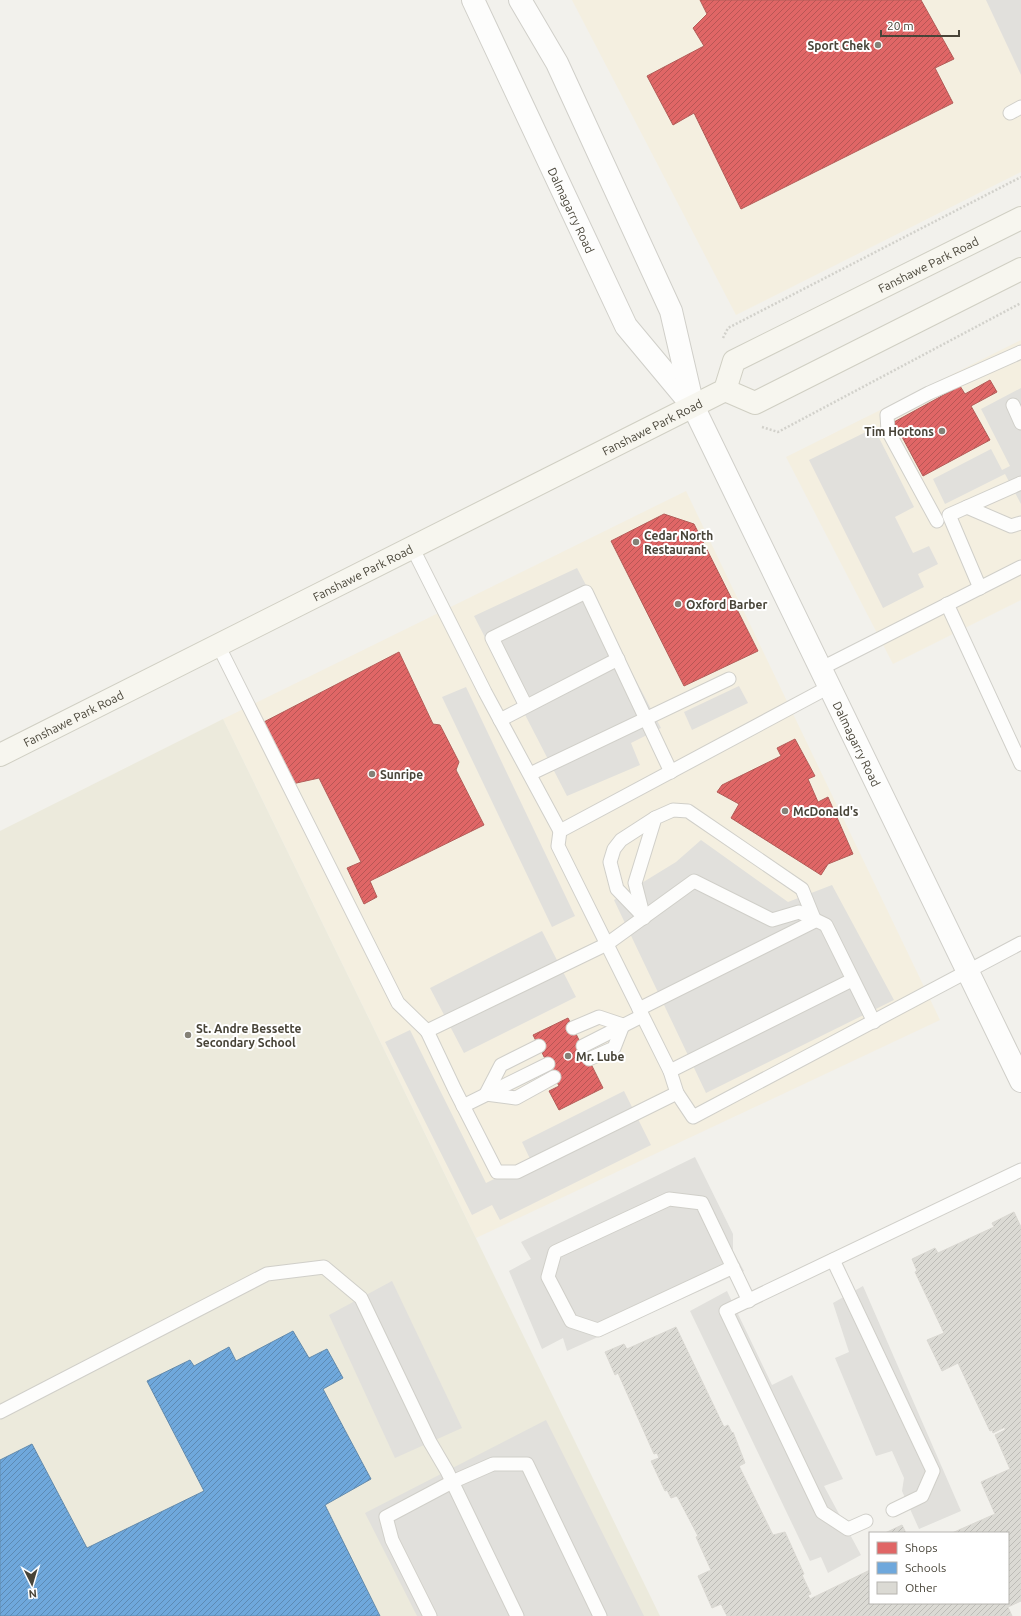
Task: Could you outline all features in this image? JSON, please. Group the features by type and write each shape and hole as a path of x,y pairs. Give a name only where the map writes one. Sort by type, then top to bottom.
{"main road":[{"name":"Fanshawe Park Road","path":"0,755 725,390 734,361 1021,218"},
{"path":"725,390 755,403 1021,269"}],"street":[{"name":"Dalmagarry Road","path":"474,0 626,326 693,406"},
{"name":"Dalmagarry Road","path":"520,0 557,63 671,311 693,406 1021,1081"}],"lane":[{"path":"937,521 888,431 887,415 929,393 1021,352"},
{"path":"1013,405 1021,423"},
{"path":"980,588 949,515 1021,483"},
{"path":"967,507 1012,526 1021,523"},
{"path":"412,547 500,720 560,830 558,846 670,1071 677,1092 693,1117 1021,943"},
{"path":"560,830 671,772 947,604 1021,567"},
{"path":"526,706 492,638 586,592 671,772"},
{"path":"947,604 1021,764"},
{"path":"218,645 398,1003 427,1031 497,1172 517,1172 677,1092"},
{"path":"500,720 618,659"},
{"path":"530,774 729,679"},
{"path":"644,918 616,890 610,862 614,849 621,840 655,818 672,810 688,811 802,889 815,921"},
{"path":"644,918 635,883 655,818"},
{"path":"427,1031 607,944 694,881 772,920 799,912 826,925 874,1022"},
{"path":"583,1046 623,1025 641,1013 815,921"},
{"path":"670,1071 852,980"},
{"path":"573,1028 599,1017 623,1025"},
{"path":"589,1060 614,1048 623,1025"},
{"path":"486,1094 501,1065 539,1046"},
{"path":"463,1106 548,1064"},
{"path":"486,1094 516,1098 554,1077"},
{"path":"866,1521 848,1529 822,1512 726,1311 1021,1170"},
{"path":"733,1267 598,1330 571,1320 548,1277 556,1252 669,1199 702,1203 733,1267 749,1301"},
{"path":"833,1260 933,1471 922,1496 893,1510"},
{"path":"0,1412 267,1274 324,1267 361,1298 430,1442 452,1482 517,1616"},
{"path":"430,1616 392,1540 386,1517 452,1482 493,1464 527,1464 600,1616"}],"path":[{"path":"728,328 1021,177"}],"shaded area":[{"path":"572,0 1021,0 1021,172 736,315"},
{"path":"986,0 1021,0 1021,75"},
{"path":"1021,340 1021,600 893,664 786,457"},
{"path":"1021,388 1021,504 1005,474 945,504 933,479 991,449 1002,470 1010,466 981,409"},
{"path":"874,428 914,507 895,517 913,553 929,546 938,564 918,574 924,587 883,608 809,460"},
{"path":"686,491 940,1020 476,1238 223,719"},
{"path":"577,568 661,728 631,743 640,765 567,796 474,616"},
{"path":"739,686 748,703 692,730 684,712"},
{"path":"466,687 575,916 552,927 442,697"},
{"name":"St. Andre Bessette Secondary School","path":"223,719 660,1616 0,1616 0,831"},
{"path":"701,840 788,902 832,885 894,1000 706,1093 614,900 676,862"},
{"path":"542,931 576,997 464,1053 430,988"},
{"path":"410,1030 486,1183 531,1161 522,1142 624,1091 651,1145 500,1220 492,1205 472,1215 385,1042"},
{"path":"695,1157 733,1234 733,1251 744,1271 567,1351 563,1338 542,1349 509,1271 531,1259 521,1242"},
{"path":"392,1281 462,1428 395,1458 329,1315"},
{"path":"863,1286 961,1511 919,1529 902,1491 904,1478 892,1451 876,1456 835,1358 849,1352 833,1303"},
{"path":"727,1291 772,1385 792,1375 843,1479 824,1486 861,1555 828,1573 821,1557 810,1561 690,1311"},
{"path":"546,1420 644,1616 417,1616 365,1513"}],"building: Shops":[{"path":"700,0 921,0 954,59 935,68 953,103 741,209 694,113 673,125 647,76 704,46 693,28 707,14"},
{"name":"Tim Hortons","path":"990,380 997,392 971,406 990,440 923,476 894,422 960,386 965,394"},
{"path":"664,514 694,524 758,651 684,686 611,541"},
{"name":"Sunripe","path":"399,652 433,724 440,725 459,762 456,770 484,825 370,881 377,897 364,904 347,868 361,862 319,778 292,784 260,724"},
{"name":"McDonald's","path":"795,739 815,776 808,779 818,802 828,797 853,854 828,864 821,875 731,818 739,804 717,792 722,785 781,756 777,748"},
{"path":"568,1018 603,1088 559,1110 549,1091 559,1086 533,1035"}],"building: Schools":[{"path":"293,1331 309,1358 327,1349 343,1378 323,1389 371,1479 325,1505 380,1616 0,1616 0,1460 32,1444 87,1548 204,1491 147,1381 190,1360 194,1366 229,1347 236,1361"}],"building: Other":[{"path":"1014,1212 1021,1227 1021,1601 1008,1607 1012,1616 727,1616 721,1604 712,1608 698,1576 711,1570 696,1537 698,1536 677,1496 671,1498 667,1490 665,1491 651,1461 659,1458 657,1453 654,1454 618,1373 615,1375 605,1352 624,1344 627,1349 676,1327 724,1427 728,1425 732,1433 733,1432 745,1463 739,1466 773,1535 785,1532 804,1574 802,1575 811,1594 808,1595 810,1599 869,1570 869,1604 1009,1604 1009,1532 954,1532 995,1514 981,1482 1010,1469 995,1435 1005,1430 1005,1427 993,1433 992,1430 990,1431 958,1363 942,1371 927,1340 944,1333 915,1272 917,1271 912,1259 935,1248 938,1253 994,1227 992,1223"},
{"path":"902,1525 906,1532 887,1532"}],"place":[{"name":"Sport Chek","path":"878,45"},
{"name":"Tim Hortons","path":"942,431"},
{"name":"Cedar North Restaurant","path":"636,542"},
{"name":"Oxford Barber","path":"678,604"},
{"name":"Sunripe","path":"372,774"},
{"name":"McDonald's","path":"785,811"},
{"name":"St. Andre Bessette Secondary School","path":"188,1035"},
{"name":"Mr. Lube","path":"568,1056"}]}
